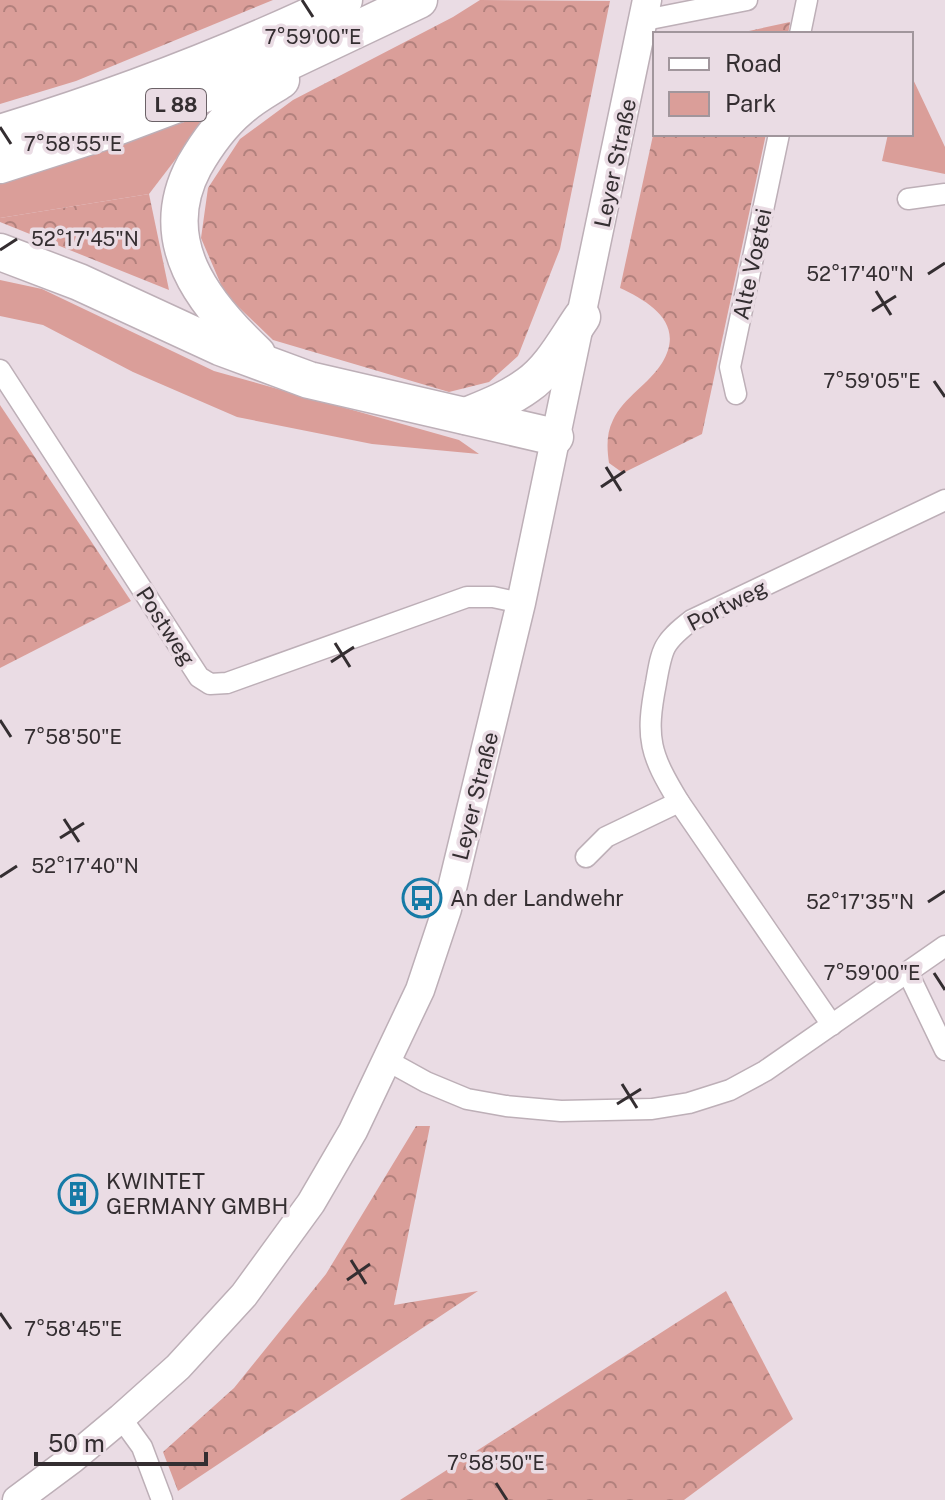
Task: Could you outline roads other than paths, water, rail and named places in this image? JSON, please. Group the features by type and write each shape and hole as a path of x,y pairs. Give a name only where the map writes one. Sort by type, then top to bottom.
{"highway":[{"name":"L 88","path":"0,133 94,104 282,30 419,0"},
{"name":"L 88","path":"0,165 106,131 284,64 346,17"},
{"path":"269,365 223,322 192,275 178,229 183,187 204,148 239,109 346,17"},
{"path":"0,252 79,282 192,335 309,380 555,437"},
{"path":"466,416 499,403 530,384 551,361 582,317"}],"street":[{"path":"646,10 747,0"},
{"path":"800,32 807,0"},
{"name":"Leyer Straße","path":"17,1500 72,1459 178,1367 244,1295 311,1203 353,1131 420,990 447,909 521,603 646,10"},
{"name":"Alte Vogtei","path":"736,394 730,367 779,136"},
{"path":"908,199 945,194"},
{"name":"Postweg","path":"0,370 199,677 210,684 227,683 467,597 493,597 521,603"},
{"name":"Portweg","path":"832,1025 660,770 649,719 661,655 670,637 692,620 945,500"},
{"path":"586,857 606,837 679,802"},
{"path":"388,1061 426,1082 467,1099 480,1101 561,1111 652,1109 689,1103 730,1090 765,1071 945,946"},
{"path":"908,973 945,1050"},
{"path":"121,1418 142,1447 162,1500"}],"place":[{"name":"An der Landwehr","path":"422,898"},
{"name":"KWINTET GERMANY GMBH","path":"78,1194"}]}
